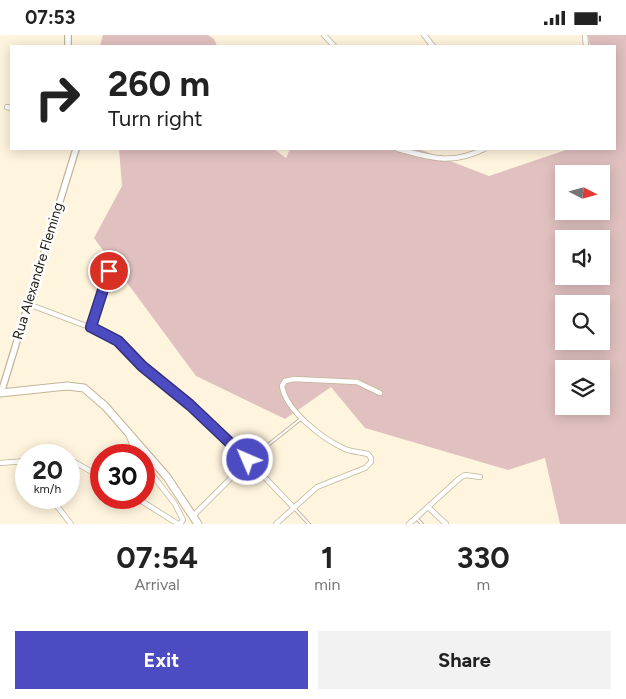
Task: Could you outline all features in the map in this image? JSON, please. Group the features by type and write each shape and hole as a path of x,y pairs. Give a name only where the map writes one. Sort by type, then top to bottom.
{"main road":[{"path":"0,393 67,386 84,388 100,401 129,432 167,477 198,524"}],"street":[{"path":"324,35 333,45"},
{"path":"424,35 432,45"},
{"name":"Rua Alexandre Fleming","path":"0,393 76,150"},
{"path":"402,150 445,160 457,159 481,150"},
{"path":"28,303 91,327 118,341 142,366 190,405 248,460 294,508"},
{"path":"276,524 317,487 365,467 371,462 368,454 347,450 336,445 302,418 287,401 282,387 286,381 294,379 357,382 380,393"},
{"path":"129,432 131,444"},
{"path":"194,516 248,460"},
{"path":"0,463 15,462"},
{"path":"409,524 460,478 465,475 480,477"},
{"path":"155,479 178,509 183,520 179,524 155,509"},
{"path":"428,507 446,524"},
{"path":"59,509 71,524"}],"lane":[{"path":"91,327 109,271"},
{"path":"248,460 302,418"},
{"path":"294,508 309,524"},
{"path":"416,518 422,524"}],"shaded area":[{"path":"103,35 208,35 214,39 217,45 100,45"},
{"path":"588,35 626,35 626,524 560,524 545,458 508,470 365,428 331,387 285,419 196,376 94,238 122,186 119,150 275,150 286,158 290,150 422,150 489,176 566,150 616,150 616,45 590,45"}],"route":[{"path":"109,271 91,327 118,341 154,377 190,405 248,460"}]}
